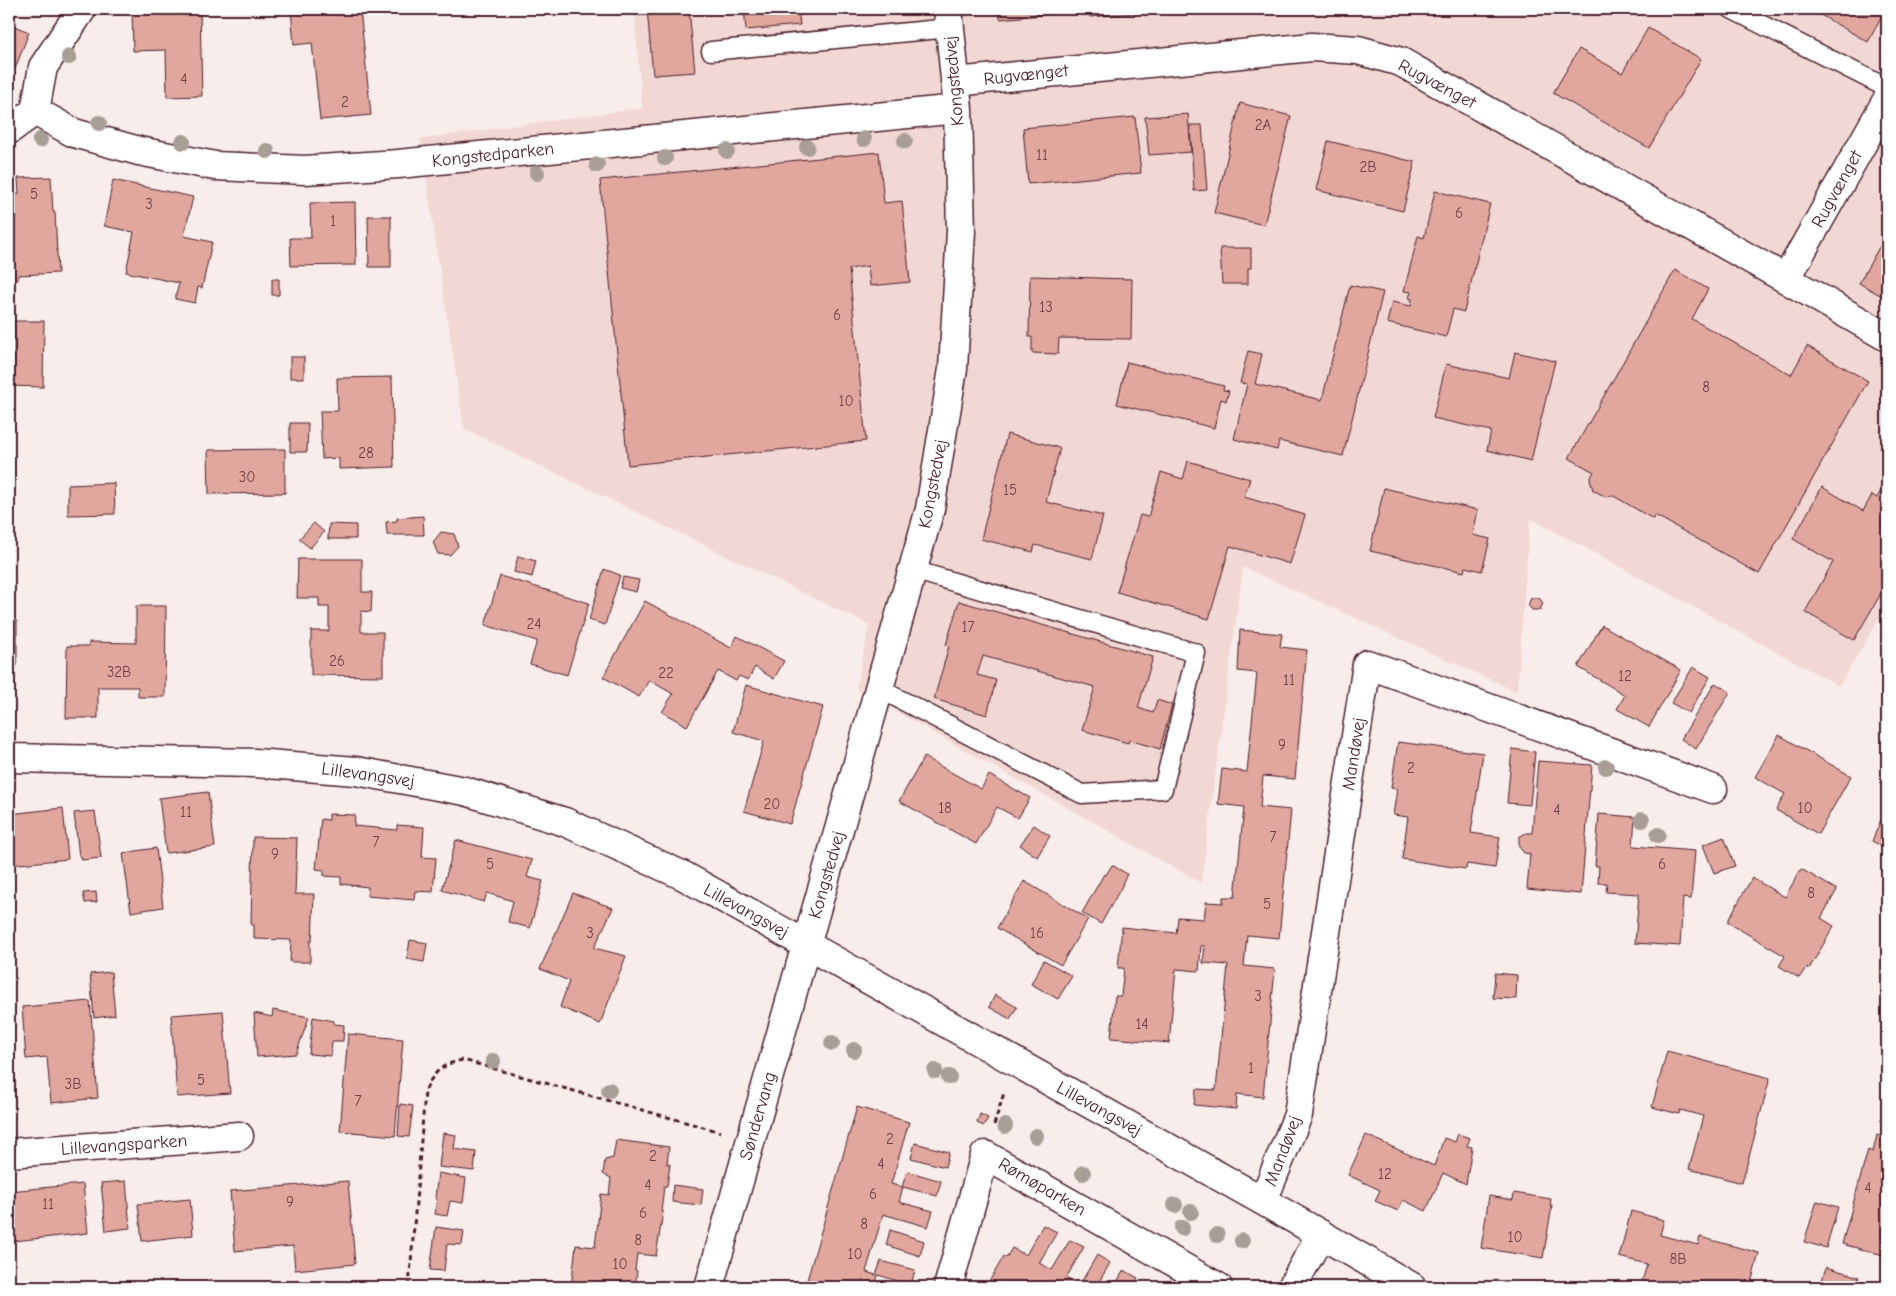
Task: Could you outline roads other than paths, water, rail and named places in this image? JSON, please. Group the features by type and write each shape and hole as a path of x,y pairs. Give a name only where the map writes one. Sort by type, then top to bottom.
{"street":[{"path":"9,130 35,111 43,67 82,9"},
{"name":"Kongstedvej","path":"807,945 930,509 953,369 961,231 958,109 949,18"},
{"name":"Rugvænget","path":"955,82 1312,47 1358,50 1400,62 1887,337"},
{"name":"Rugvænget","path":"1786,279 1887,100"},
{"name":"Kongstedparken","path":"35,111 74,133 139,151 215,166 305,170 398,164 958,109"},
{"name":"Mandøvej","path":"1263,1201 1298,1115 1367,664 1714,789"},
{"name":"Lillevangsvej","path":"9,758 255,763 356,771 465,791 565,822 684,876 1263,1201 1412,1287"},
{"name":"Søndervang","path":"709,1287 807,945"},
{"name":"Lillevangsparken","path":"9,1153 239,1136"},
{"name":"Rømøparken","path":"948,1287 985,1155 1218,1287"},
{"path":"1292,1287 1321,1234"}],"lane":[{"path":"1731,9 1887,88"},
{"path":"711,51 949,18"},
{"path":"880,689 1082,794 1162,790 1196,653 913,570"}]}
